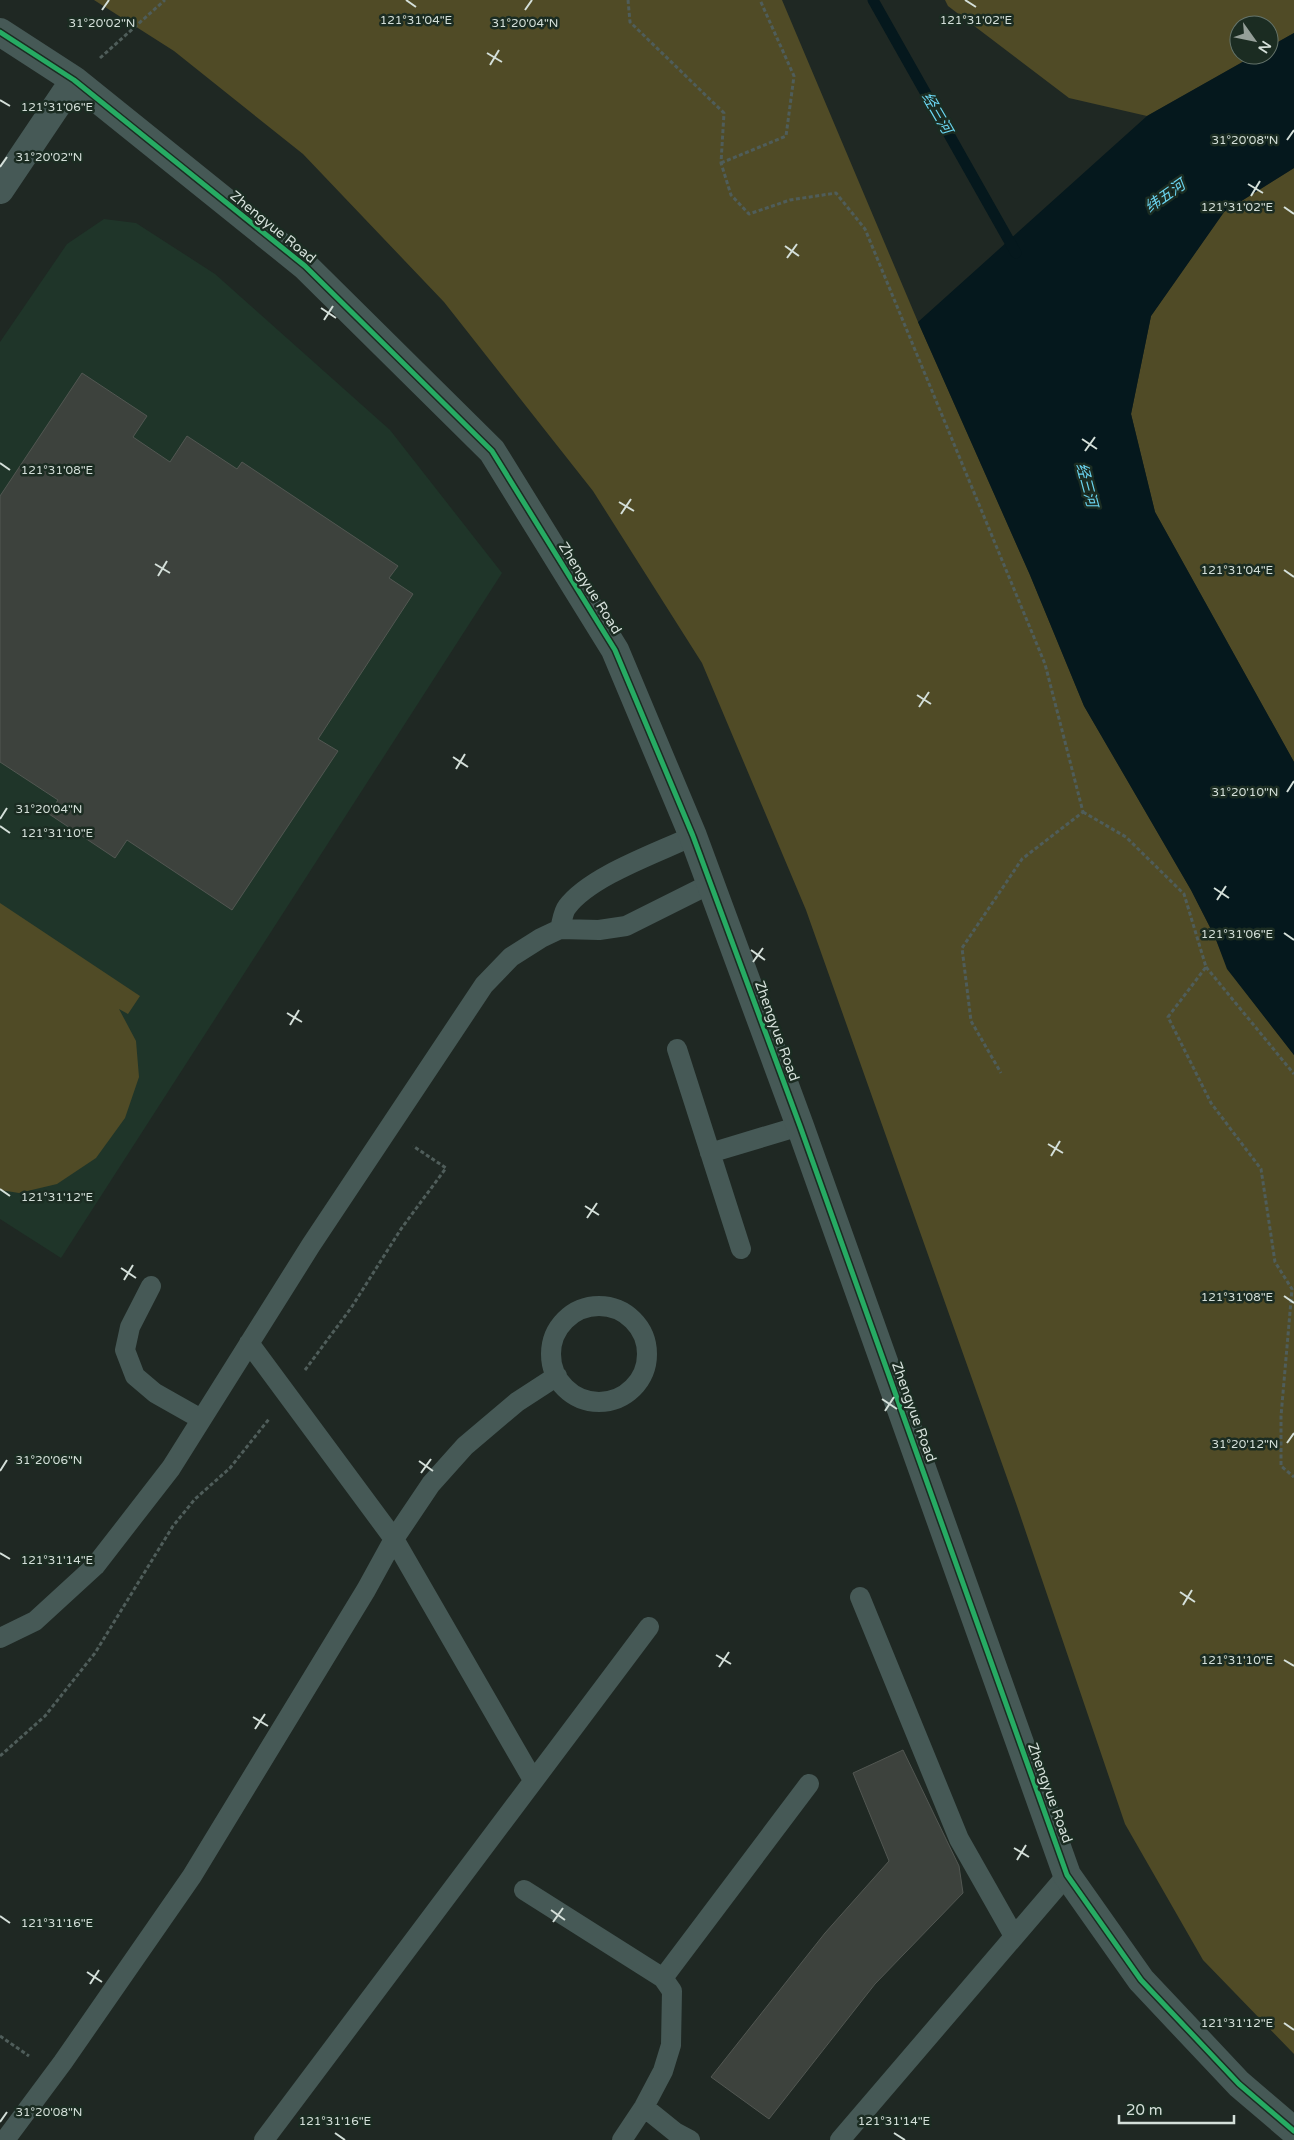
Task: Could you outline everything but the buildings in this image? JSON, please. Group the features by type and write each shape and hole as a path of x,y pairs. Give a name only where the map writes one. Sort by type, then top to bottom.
{"street":[{"name":"Zhengyue Road","path":"0,32 74,80 305,266 492,451 615,650 693,836 800,1126 1068,1875 1141,1980 1240,2084 1294,2131"},
{"path":"0,190 74,80"}],"lane":[{"path":"560,929 565,908 597,880 693,836"},
{"path":"0,1638 35,1621 95,1566 171,1468 310,1245 484,985 511,957 560,929 598,930 626,926 710,884"},
{"path":"677,1049 741,1249"},
{"path":"710,1153 800,1126"},
{"path":"151,1286 130,1327 125,1350 135,1376 155,1393 201,1419"},
{"path":"598,1306 621,1310 634,1320 646,1341 646,1366 636,1384 623,1396 602,1402 579,1397 567,1390 557,1376 552,1364 552,1347 558,1328 572,1314 581,1309 598,1306"},
{"path":"249,1343 394,1539 533,1780"},
{"path":"5,2140 54,2074 192,1876 366,1590 394,1539 431,1484 465,1446 517,1402 557,1376"},
{"path":"860,1597 959,1839 1014,1936"},
{"path":"264,2140 649,1627"},
{"path":"663,1978 809,1784"},
{"path":"840,2140 1068,1875"},
{"path":"524,1890 663,1978 672,1991 671,2045 663,2071 644,2107 622,2140"},
{"path":"644,2107 675,2132 690,2140"}],"path":[{"path":"74,80 164,0"},
{"path":"628,0 630,22 724,113 722,163 732,195 749,214 790,200 836,193 865,229 1045,664 1083,812 1126,837 1184,894 1206,966 1294,1074"},
{"path":"722,163 786,136 794,76 760,0"},
{"path":"1001,1073 971,1021 962,948 1022,859 1083,812"},
{"path":"1206,966 1168,1017 1211,1103 1262,1169 1275,1262 1292,1289 1281,1416 1281,1466 1294,1477"},
{"path":"0,1756 45,1716 95,1653 172,1526 195,1499 230,1468 288,1395 351,1308 400,1229 446,1168 387,1129"},
{"path":"0,2036 54,2074"}],"shaded area":[{"path":"94,0 782,0 918,322 1030,575 1084,706 1191,890 1215,937 1228,969 1294,1055 1294,2054 1203,1960 1125,1824 1017,1506 806,910 702,663 593,491 444,302 303,154 174,51"},
{"path":"945,0 1294,0 1294,33 1279,41 1279,15 1229,15 1229,65 1237,65 1147,116 1069,98 948,6"},
{"path":"1294,168 1294,762 1155,512 1131,414 1151,316 1224,212"},
{"path":"104,219 136,223 215,274 390,430 502,573 61,1258 0,1219 0,342 67,244"},
{"path":"0,903 140,996 128,1014 119,1009 136,1041 139,1077 125,1118 96,1158 57,1184 19,1193 0,1190"}],"water":[{"name":"纬五河","path":"1294,33 1294,168 1224,212 1151,316 1131,414 1155,512 1294,762 1294,1055 1227,969 1215,937 1191,890 1084,706 1030,575 918,322 1147,116 1237,65 1279,65 1279,41"}],"waterway":[{"name":"经三河","path":"873,0 1016,253"}],"cycle path":[{"path":"0,32 74,80 305,266 492,451 615,650 693,836 800,1126 1067,1875 1141,1980 1239,2084 1294,2131"}]}
